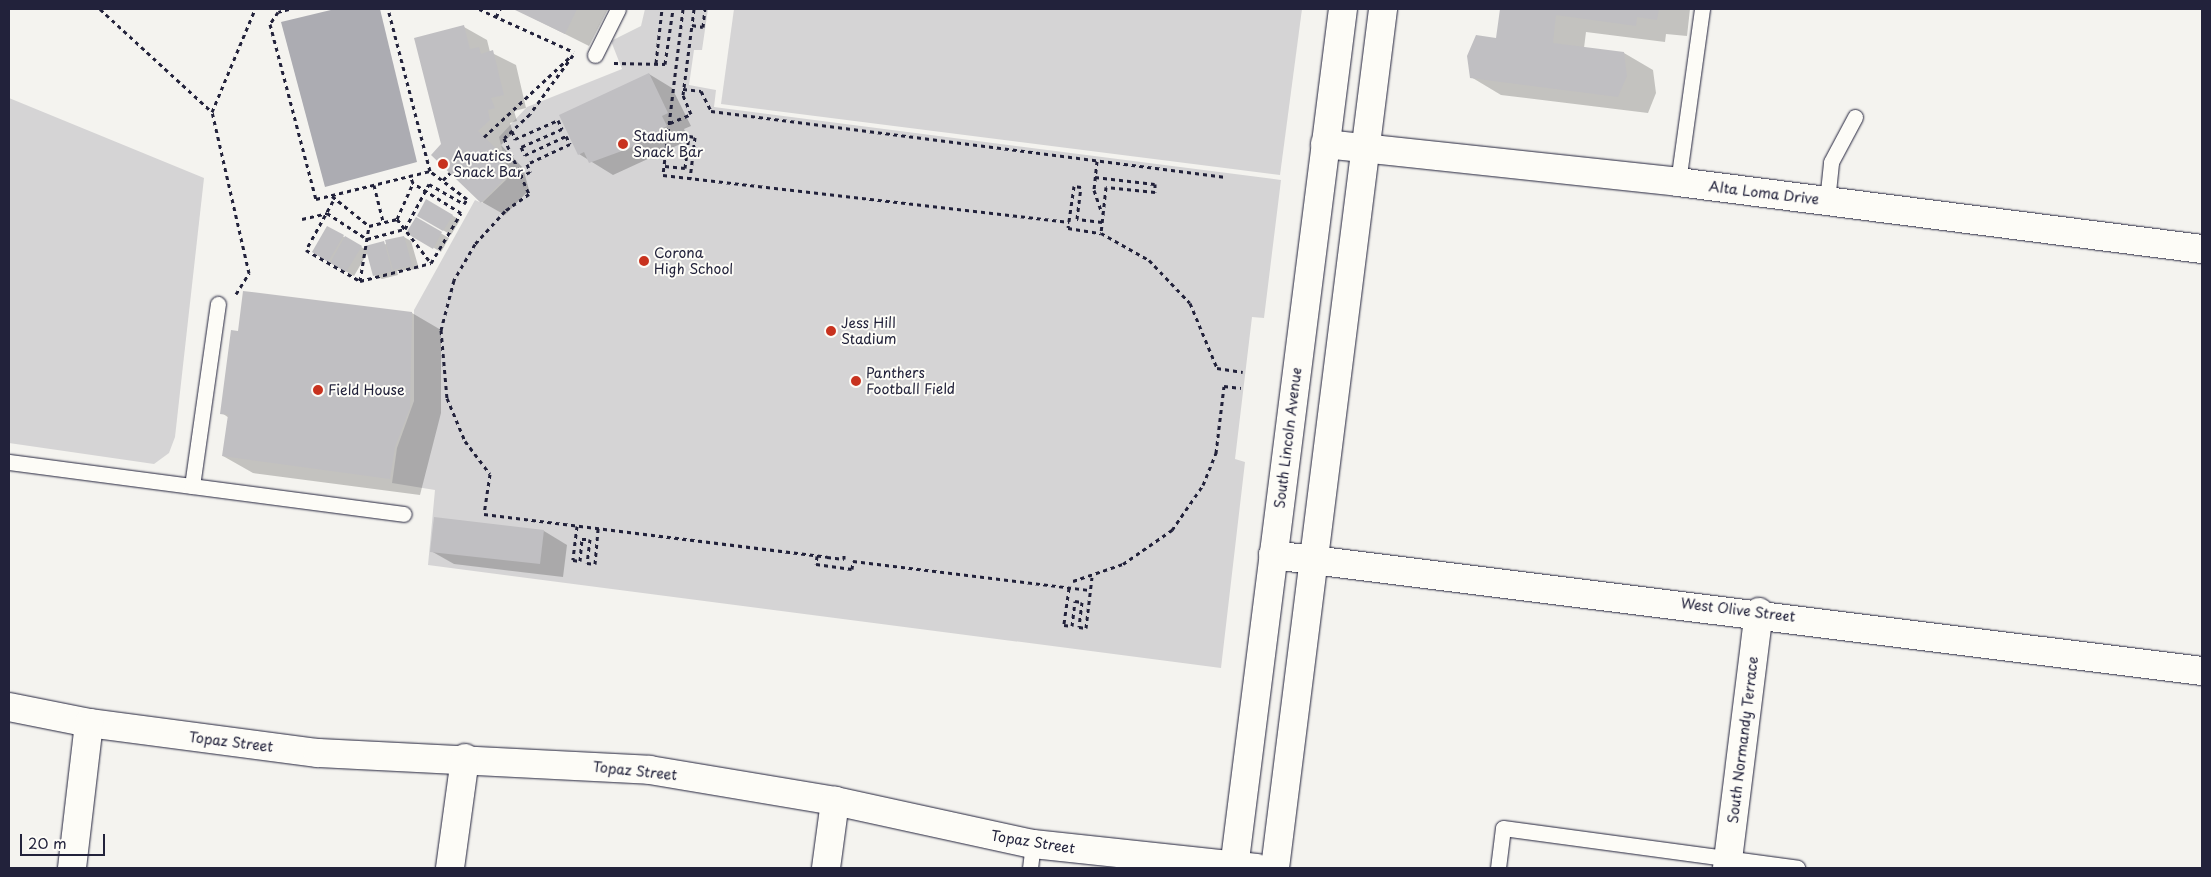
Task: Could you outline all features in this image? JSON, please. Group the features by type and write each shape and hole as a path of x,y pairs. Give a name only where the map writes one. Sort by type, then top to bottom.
{"street":[{"name":"South Lincoln Avenue","path":"1242,868 1273,555 1343,9"},
{"path":"1275,868 1312,559 1383,9"},
{"name":"Alta Loma Drive","path":"1325,144 1678,182 2202,249"},
{"name":"West Olive Street","path":"1273,555 1759,612 2202,671"},
{"name":"South Normandy Terrace","path":"1727,863 1759,612"},
{"name":"Topaz Street","path":"9,707 88,724 318,753 466,758 650,770 835,801 1031,856 1242,868"},
{"path":"72,868 88,724"},
{"path":"450,868 466,758"},
{"path":"826,868 835,801"}],"lane":[{"path":"589,55 618,9"},
{"path":"1678,182 1702,9"},
{"path":"1827,201 1831,162 1855,117"},
{"path":"192,486 224,303"},
{"path":"9,462 404,514"},
{"path":"1498,868 1503,828 1727,863 1797,868"}],"path":[{"path":"100,9 212,112 250,273 224,303"},
{"path":"212,112 255,9"},
{"path":"289,9 278,12 270,24 316,199 430,171"},
{"path":"367,240 405,229 429,184 464,204 468,199 430,171 388,9"},
{"path":"479,9 575,53 589,55"},
{"path":"496,17 500,9"},
{"path":"656,63 662,9"},
{"path":"610,62 627,66 665,64 673,9"},
{"path":"684,9 663,175 1069,222"},
{"path":"670,123 691,114 684,89 694,9"},
{"path":"692,25 703,27 705,9"},
{"path":"579,44 575,53 512,131 504,138 529,194 484,232 454,280 441,330 440,363 455,419 490,474 484,514 844,559 844,553"},
{"path":"484,137 517,101 575,53"},
{"path":"684,89 701,91 711,111 1226,177"},
{"path":"512,131 516,140 558,120 562,129 521,148 524,155 566,136 570,144 527,164 530,172 521,176"},
{"path":"665,166 685,168 689,136 695,137 690,179"},
{"path":"1097,161 1094,190 1103,214"},
{"path":"443,180 450,173"},
{"path":"332,196 333,201 306,250 360,282 431,263 461,213 413,183 410,175"},
{"path":"1095,177 1155,184 1154,192 1106,187 1101,233"},
{"path":"397,219 413,183"},
{"path":"374,185 383,222"},
{"path":"1102,222 1077,219 1081,187 1074,186 1068,228 1101,233 1149,260 1172,282 1205,331 1218,368 1244,372"},
{"path":"333,201 369,226"},
{"path":"302,219 327,213 367,240"},
{"path":"369,226 397,219"},
{"path":"397,219 431,263"},
{"path":"360,282 369,226"},
{"path":"1073,581 1092,577 1143,553 1184,515 1216,453 1224,386 1241,388"},
{"path":"577,526 573,560 580,561 582,538 590,539 588,563 594,564 598,528"},
{"path":"816,556 816,564 852,569 853,561 1090,590"},
{"path":"1069,588 1064,625 1072,626 1075,601 1082,602 1079,627 1086,628 1092,577"}],"shaded area":[{"path":"335,9 380,9 417,162 325,187 281,22"},
{"name":"Jess Hill Stadium","path":"645,9 708,9 702,50 694,50 689,85 716,90 714,107 1281,180 1264,318 1252,317 1235,459 1245,462 1221,668 428,565 435,490 392,483 397,448 414,401 414,310 475,200 482,203 509,177 499,137 527,107 622,69 611,41 641,26"},
{"path":"734,9 1302,9 1280,175 721,104"},
{"path":"9,98 204,178 175,437 169,453 154,464 9,443"}],"building":[{"path":"513,9 577,9 565,34"},
{"path":"1500,9 1659,9 1657,20 1637,17 1636,26 1556,15 1553,43 1624,52 1627,76 1618,97 1470,78 1467,56 1476,35 1496,38"},
{"path":"464,25 470,49 479,47 481,54 493,50 504,95 491,98 495,108 488,110 490,120 478,131 501,153 507,176 481,203 431,155 441,144 414,38"},
{"path":"649,73 668,113 662,116 667,126 630,148 589,163 584,152 578,155 559,115"},
{"path":"426,199 453,215 443,231 417,216"},
{"path":"416,217 442,232 433,249 406,233"},
{"path":"327,226 344,235 328,262 312,252"},
{"path":"345,236 362,246 346,272 330,263"},
{"path":"404,236 412,265 393,270 385,240"},
{"path":"384,241 392,271 373,276 365,246"},
{"name":"Field House","path":"243,291 412,312 410,408 395,447 390,479 222,456 228,415 220,414 231,330 238,331"},
{"path":"434,517 544,530 540,564 430,552"}],"place":[{"name":"Stadium Snack Bar","path":"623,144"},
{"name":"Aquatics Snack Bar","path":"443,164"},
{"name":"Corona High School","path":"644,261"},
{"name":"Jess Hill Stadium","path":"831,331"},
{"name":"Panthers Football Field","path":"856,381"},
{"name":"Field House","path":"318,390"}]}
